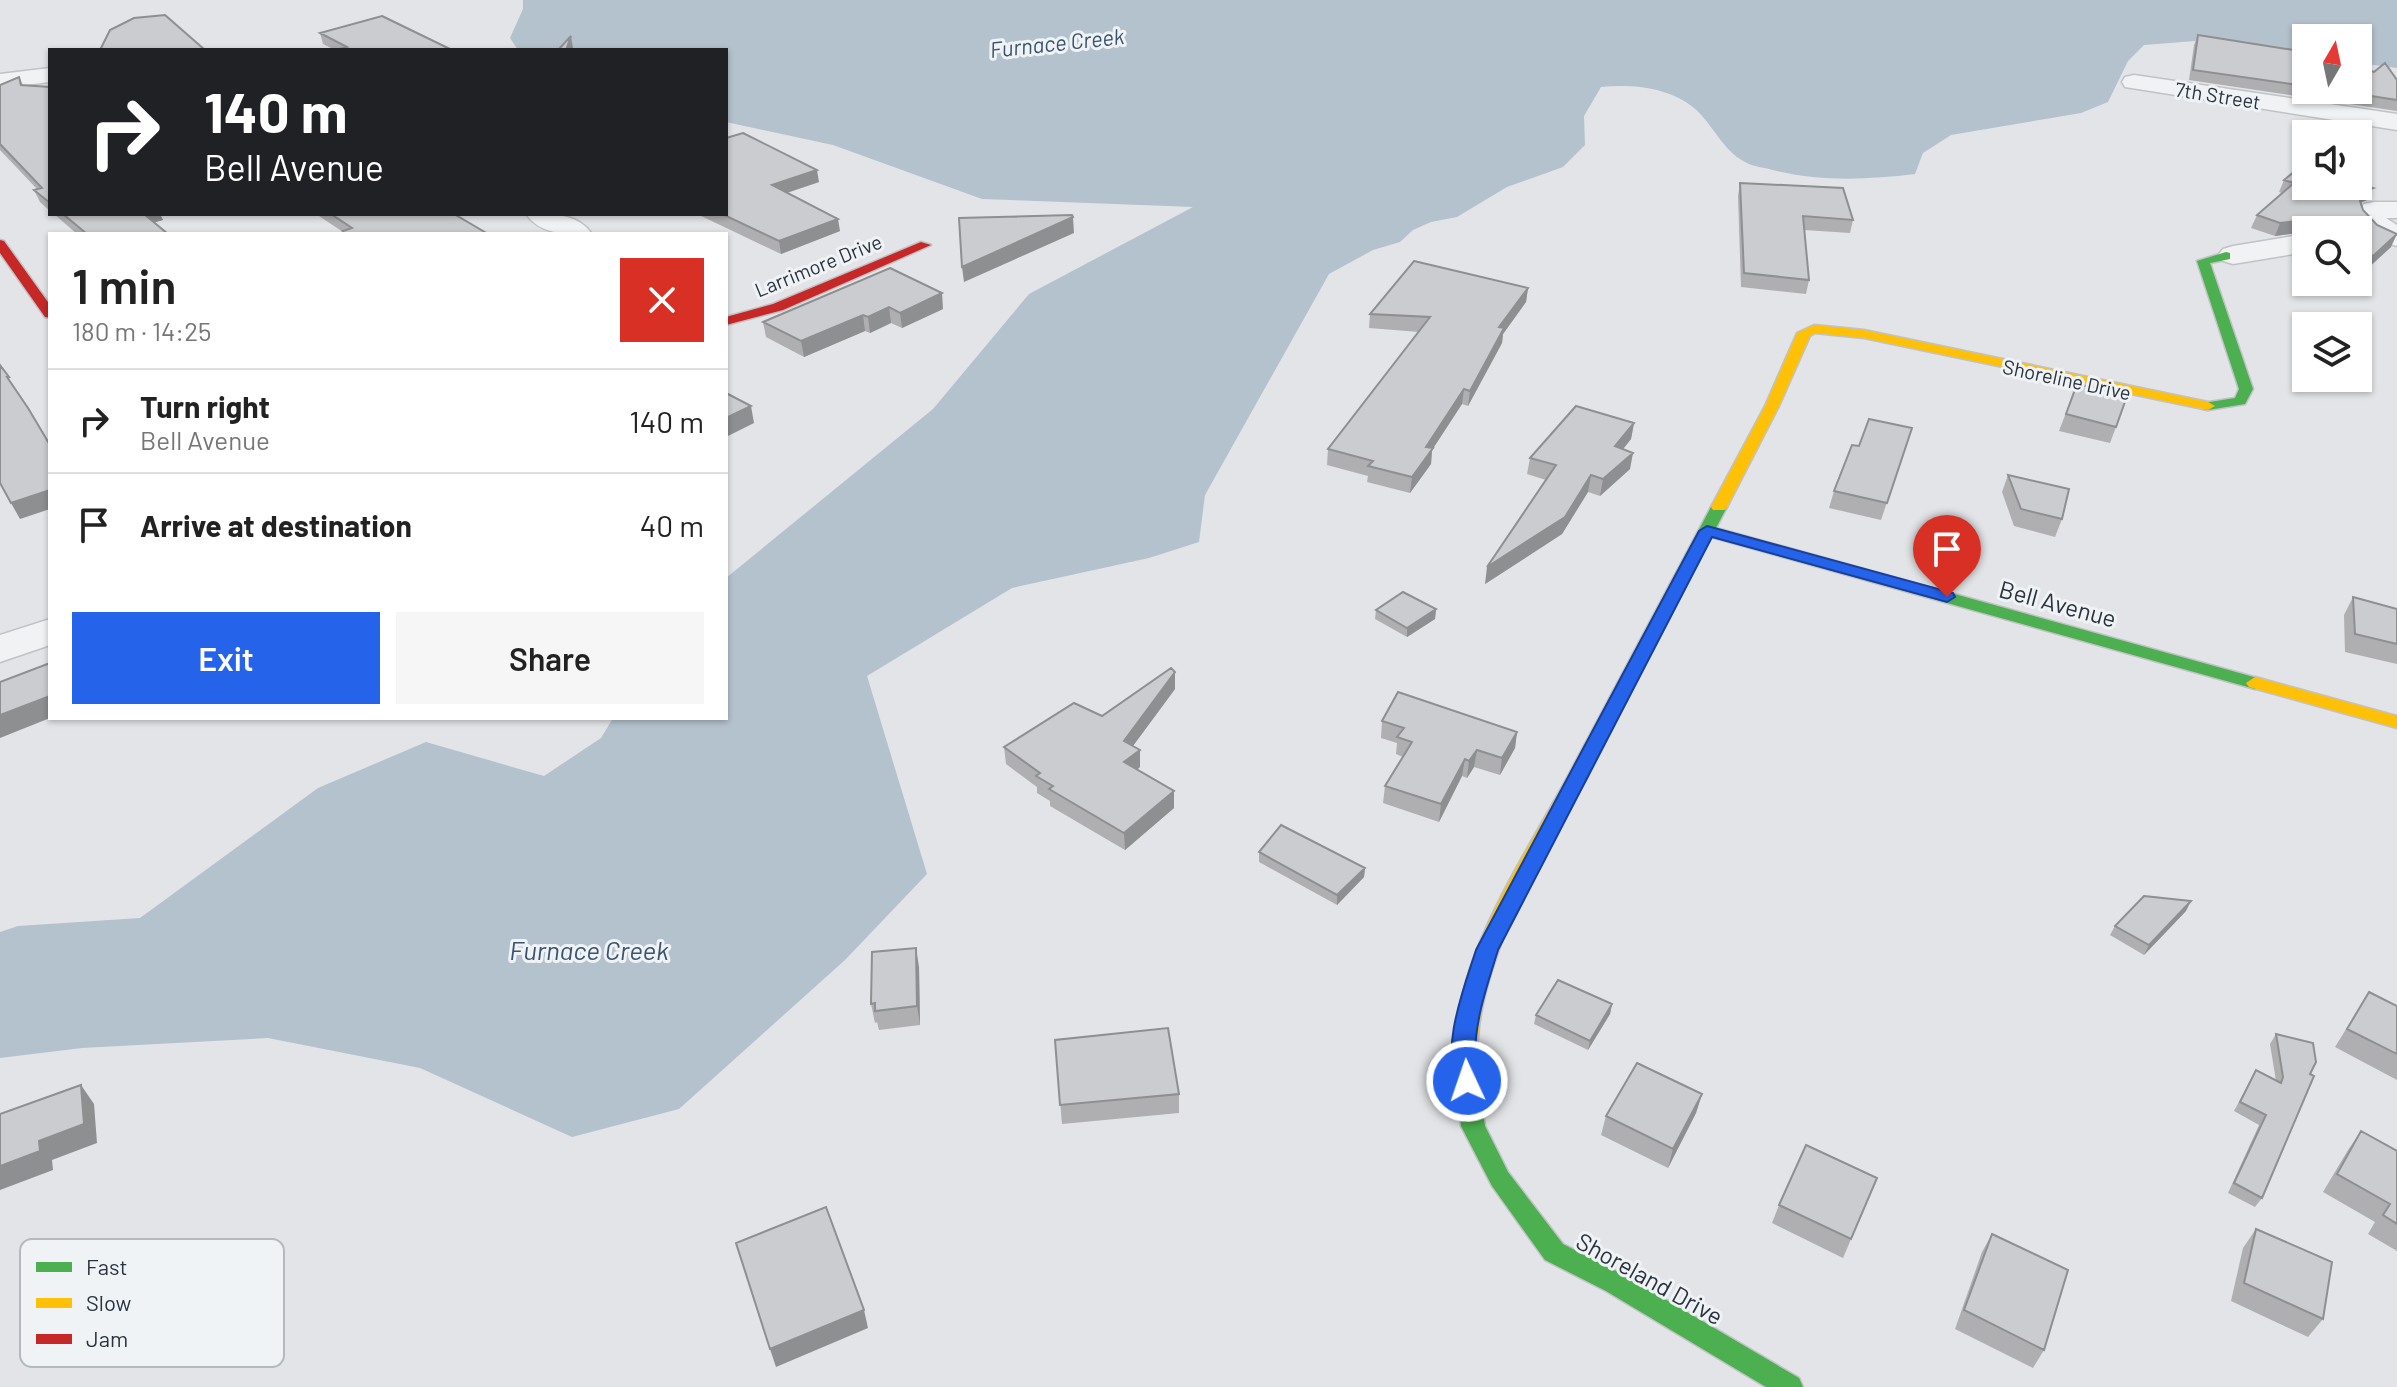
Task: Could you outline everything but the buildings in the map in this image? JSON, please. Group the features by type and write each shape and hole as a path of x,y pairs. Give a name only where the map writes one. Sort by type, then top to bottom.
{"street":[{"path":"0,81 48,75"},
{"name":"7th Street","path":"2134,82 2397,122"},
{"path":"2397,210 2374,210 2371,215 2374,224 2397,237"},
{"path":"544,216 574,232"},
{"path":"2372,243 2397,249"},
{"path":"0,244 48,311"},
{"name":"Larrimore Drive","path":"728,320 778,307 925,245"},
{"name":"Shoreline Drive","path":"1772,406 1804,333 1814,329 1864,334 2203,407 2240,401 2246,389 2217,300 2204,273 2203,261 2292,245"},
{"name":"Shoreland Drive","path":"1772,406 1487,950 1467,1014 1464,1059 1473,1126 1500,1179 1554,1252 1615,1283 1790,1387"},
{"name":"Bell Avenue","path":"1707,531 2397,722"},
{"path":"0,649 48,632"}],"water":[{"name":"Furnace Creek","path":"523,0 2397,0 2397,68 2372,65 2372,24 2292,24 2292,54 2195,41 2144,45 2128,61 2108,102 2081,113 1951,135 1923,153 1915,174 1824,178 1750,164 1730,151 1701,114 1673,95 1649,88 1601,87 1584,116 1585,145 1563,167 1507,187 1457,217 1431,222 1413,230 1400,242 1373,250 1329,274 1205,495 1199,542 1149,558 1012,588 867,676 927,874 845,960 679,1109 572,1137 420,1068 268,1038 82,1048 0,1058 0,932 18,926 140,918 318,788 426,742 544,776 601,738 612,720 728,720 728,576 933,409 1029,294 1193,207 982,199 833,145 728,122 728,48 517,48 510,38 523,9"}],"traffic: fast":[{"path":"2208,406 2240,401 2246,389 2203,261 2226,256"},
{"path":"1578,776 1719,507"},
{"path":"1707,531 2255,683"},
{"path":"1467,1079 1473,1126 1500,1179 1554,1252 1615,1283 1790,1387"}],"traffic: slow":[{"path":"1719,507 1772,406 1804,333 1814,329 1864,334 2208,406"},
{"path":"2255,683 2397,722"},
{"path":"1467,1079 1466,1041 1472,1001 1484,962 1519,884 1578,776"}],"traffic: jam":[{"path":"0,244 48,311"},
{"path":"728,320 778,307 925,245"}],"route":[{"path":"1467,1081 1464,1059 1467,1014 1487,950 1707,531 1947,597"}]}
